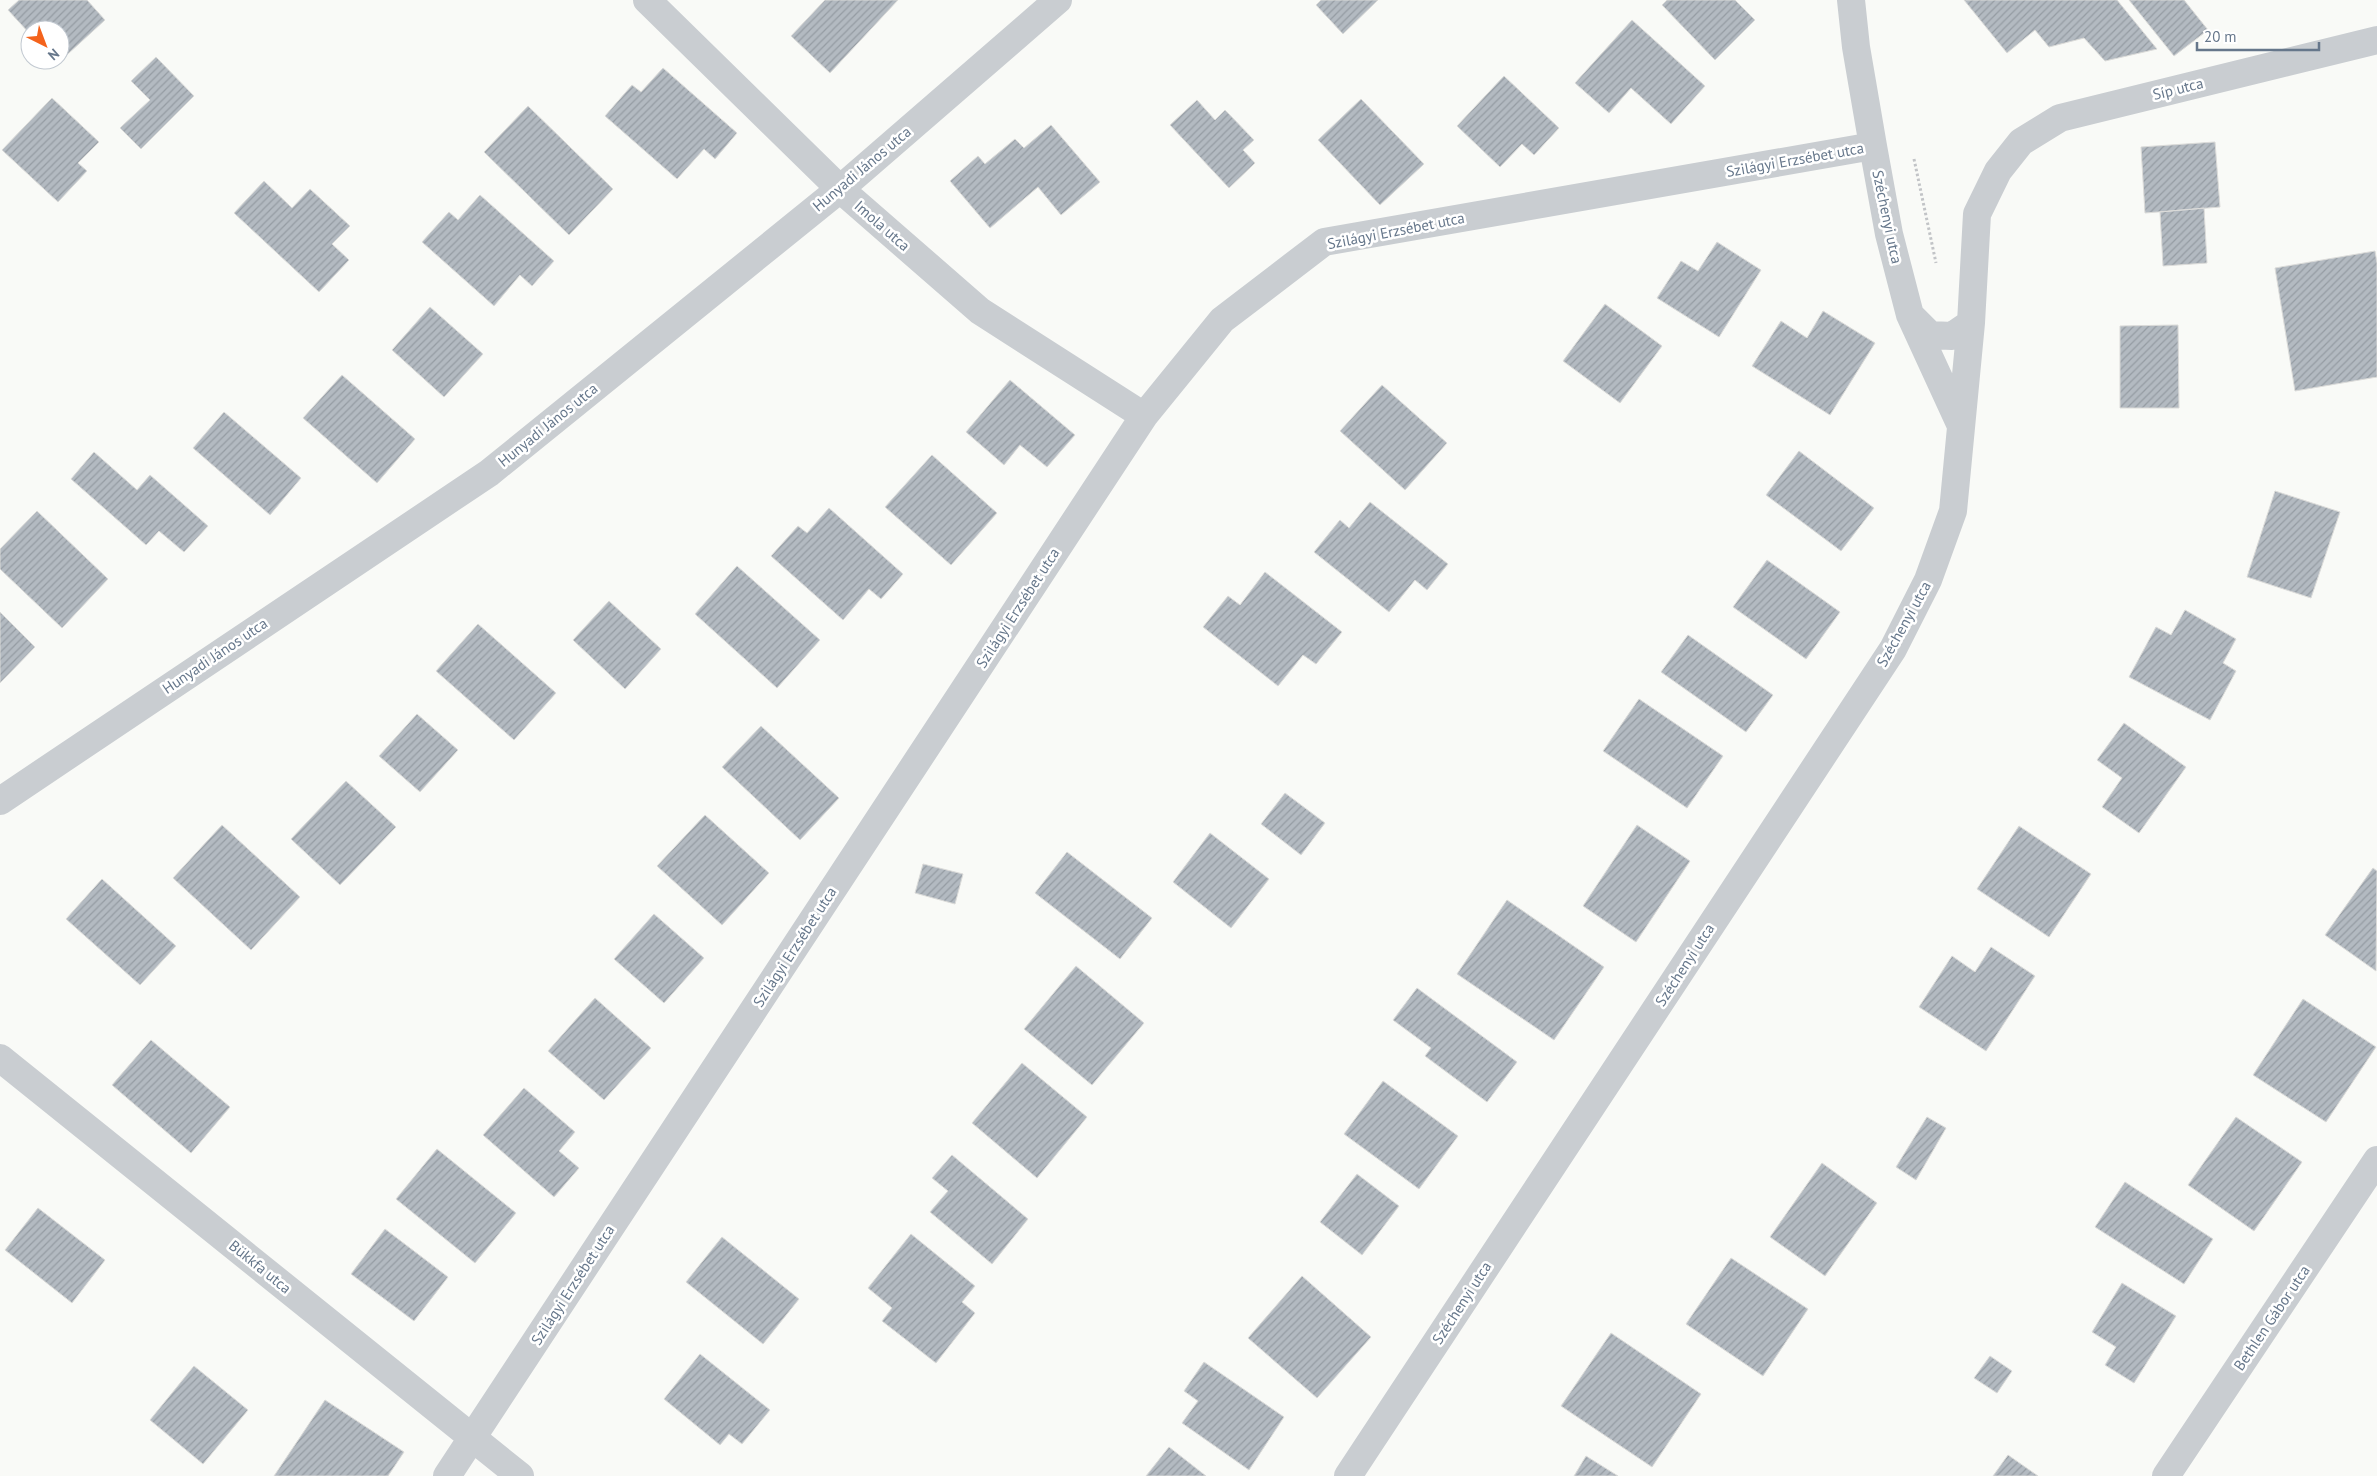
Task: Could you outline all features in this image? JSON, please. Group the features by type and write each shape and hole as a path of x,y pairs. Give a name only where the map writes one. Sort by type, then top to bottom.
{"street":[{"name":"Imola utca","path":"648,0 840,189 980,310 1144,416"},
{"name":"Hunyadi János utca","path":"0,800 489,472 840,189 1058,0"},
{"name":"Széchenyi utca","path":"1851,0 1856,47 1889,234 1910,315 1962,428"},
{"name":"Síp utca","path":"1998,171 2021,142 2060,118 2377,40"},
{"name":"Szilágyi Erzsébet utca","path":"447,1476 1144,416 1222,320 1324,242 1873,146"},
{"name":"Széchenyi utca","path":"1348,1476 1893,649 1928,580 1953,511 1971,323 1977,214 1998,171"},
{"name":"Széchenyi utca","path":"1910,315 1930,336 1952,336 1971,323"},
{"name":"Bükkfa utca","path":"0,1058 520,1476"},
{"name":"Bethlen Gábor utca","path":"2166,1476 2377,1160"}],"path":[{"path":"1914,157 1938,270"}],"building":[{"path":"19,0 87,0 105,20 70,52 70,20 20,20 20,23 8,10"},
{"path":"825,0 898,0 830,73 791,36"},
{"path":"1321,0 1378,0 1343,34 1316,5"},
{"path":"1667,0 1735,0 1755,20 1715,60 1662,5"},
{"path":"1964,0 2117,0 2157,49 2105,61 2084,38 2049,47 2035,30 2007,53"},
{"path":"2129,0 2184,0 2208,30 2174,56"},
{"path":"1632,20 1705,86 1671,124 1631,88 1609,113 1575,83"},
{"path":"156,57 194,96 141,149 120,128 150,100 131,81"},
{"path":"663,68 737,133 715,159 704,149 677,179 605,116 632,85 641,92"},
{"path":"1504,76 1559,128 1534,155 1522,144 1500,167 1457,126"},
{"path":"52,98 99,142 78,163 87,171 58,202 2,150"},
{"path":"1361,99 1424,164 1380,205 1318,140"},
{"path":"1197,100 1215,120 1225,110 1254,140 1243,150 1255,163 1229,188 1170,125"},
{"path":"528,106 613,189 569,235 484,152"},
{"path":"1051,125 1100,182 1061,215 1038,187 990,228 950,181 978,156 985,164 1015,139 1024,148"},
{"path":"2215,142 2220,207 2145,213 2141,147"},
{"path":"264,181 292,208 310,189 350,226 332,244 349,260 319,292 234,213"},
{"path":"480,195 554,261 532,286 520,275 494,306 422,242 449,212 458,220"},
{"path":"2204,208 2207,263 2163,266 2160,212"},
{"path":"1717,242 1761,270 1719,337 1657,298 1681,261 1698,271"},
{"path":"2375,251 2377,263 2377,377 2295,391 2275,268"},
{"path":"1605,304 1662,346 1620,403 1563,361"},
{"path":"430,307 483,354 444,397 392,350"},
{"path":"1823,311 1875,343 1830,415 1752,366 1781,321 1807,338"},
{"path":"2178,325 2179,408 2120,408 2120,326"},
{"path":"342,375 415,439 377,483 303,418"},
{"path":"1010,380 1075,435 1047,467 1020,445 1004,465 966,432"},
{"path":"1382,385 1447,443 1405,490 1340,431"},
{"path":"224,412 301,478 270,515 193,448"},
{"path":"1799,451 1874,508 1841,551 1766,495"},
{"path":"94,452 137,490 150,475 208,526 184,552 159,531 146,545 71,479"},
{"path":"932,455 997,513 951,565 885,507"},
{"path":"2275,491 2340,512 2311,598 2247,577"},
{"path":"1370,502 1448,564 1427,590 1415,580 1389,612 1314,552 1340,520 1349,528"},
{"path":"829,508 903,574 881,599 869,589 843,620 771,556 798,526 807,533"},
{"path":"37,511 108,579 62,628 0,569 0,549"},
{"path":"1767,560 1840,612 1806,659 1733,607"},
{"path":"737,566 820,640 777,688 695,614"},
{"path":"1265,572 1342,632 1316,664 1303,655 1278,686 1203,627 1228,596 1240,605"},
{"path":"609,601 661,649 625,689 573,640"},
{"path":"2185,610 2236,639 2223,663 2236,671 2210,720 2129,677 2156,627 2171,635"},
{"path":"0,612 35,647 0,683"},
{"path":"478,624 556,693 514,740 436,671"},
{"path":"1688,635 1773,695 1746,732 1661,672"},
{"path":"1639,699 1723,756 1687,808 1603,751"},
{"path":"417,714 458,750 420,792 379,756"},
{"path":"2124,723 2186,767 2139,833 2102,807 2122,778 2097,760"},
{"path":"761,726 839,798 800,840 722,767"},
{"path":"346,781 396,827 340,885 291,839"},
{"path":"1285,793 1325,823 1301,855 1261,824"},
{"path":"705,815 769,873 722,925 657,866"},
{"path":"222,825 300,897 251,950 173,878"},
{"path":"1637,825 1690,861 1636,942 1583,906"},
{"path":"2019,826 2091,874 2049,937 1977,889"},
{"path":"1210,833 1269,879 1231,928 1173,882"},
{"path":"1067,852 1152,918 1120,959 1035,893"},
{"path":"923,864 963,874 955,904 915,893"},
{"path":"2373,868 2377,871 2376,971 2325,935"},
{"path":"102,879 176,946 140,985 66,919"},
{"path":"1507,900 1604,967 1554,1040 1457,974"},
{"path":"654,914 704,958 664,1003 614,959"},
{"path":"1991,947 2035,976 1986,1051 1919,1007 1952,956 1975,972"},
{"path":"1076,966 1144,1023 1092,1085 1024,1029"},
{"path":"1417,988 1517,1062 1487,1102 1425,1056 1431,1048 1393,1020"},
{"path":"595,998 651,1048 604,1100 548,1051"},
{"path":"2303,999 2376,1047 2326,1122 2253,1075"},
{"path":"151,1040 230,1107 191,1153 112,1085"},
{"path":"1022,1063 1087,1117 1037,1178 972,1123"},
{"path":"1383,1081 1458,1136 1419,1189 1344,1134"},
{"path":"524,1088 575,1132 559,1151 579,1168 554,1197 483,1135"},
{"path":"1927,1117 1946,1128 1916,1180 1896,1167"},
{"path":"2236,1117 2302,1162 2254,1231 2188,1185"},
{"path":"437,1149 516,1213 475,1263 396,1199"},
{"path":"952,1155 1028,1219 992,1264 930,1212 948,1191 932,1178"},
{"path":"1822,1163 1877,1203 1825,1276 1770,1237"},
{"path":"1357,1174 1399,1206 1362,1255 1320,1222"},
{"path":"2125,1182 2213,1239 2184,1284 2095,1227"},
{"path":"38,1208 105,1260 72,1303 5,1250"},
{"path":"385,1229 448,1277 414,1321 351,1274"},
{"path":"911,1234 975,1286 962,1302 975,1313 936,1363 882,1321 892,1308 868,1288"},
{"path":"722,1237 799,1299 763,1344 686,1282"},
{"path":"1731,1258 1808,1309 1763,1376 1686,1324"},
{"path":"1302,1276 1371,1337 1317,1398 1248,1338"},
{"path":"2122,1283 2176,1316 2134,1383 2105,1365 2116,1347 2092,1332"},
{"path":"1611,1333 1701,1394 1652,1467 1561,1406"},
{"path":"700,1354 770,1410 742,1444 729,1434 720,1445 664,1399"},
{"path":"1990,1356 2012,1371 1997,1393 1974,1378"},
{"path":"1204,1362 1284,1417 1249,1470 1182,1423 1198,1401 1184,1391"},
{"path":"194,1366 248,1410 203,1464 150,1420"},
{"path":"325,1400 404,1452 388,1476 274,1476"},
{"path":"1169,1447 1206,1476 1146,1476"},
{"path":"2008,1455 2038,1476 1993,1476"},
{"path":"1586,1456 1618,1476 1574,1476"}]}
